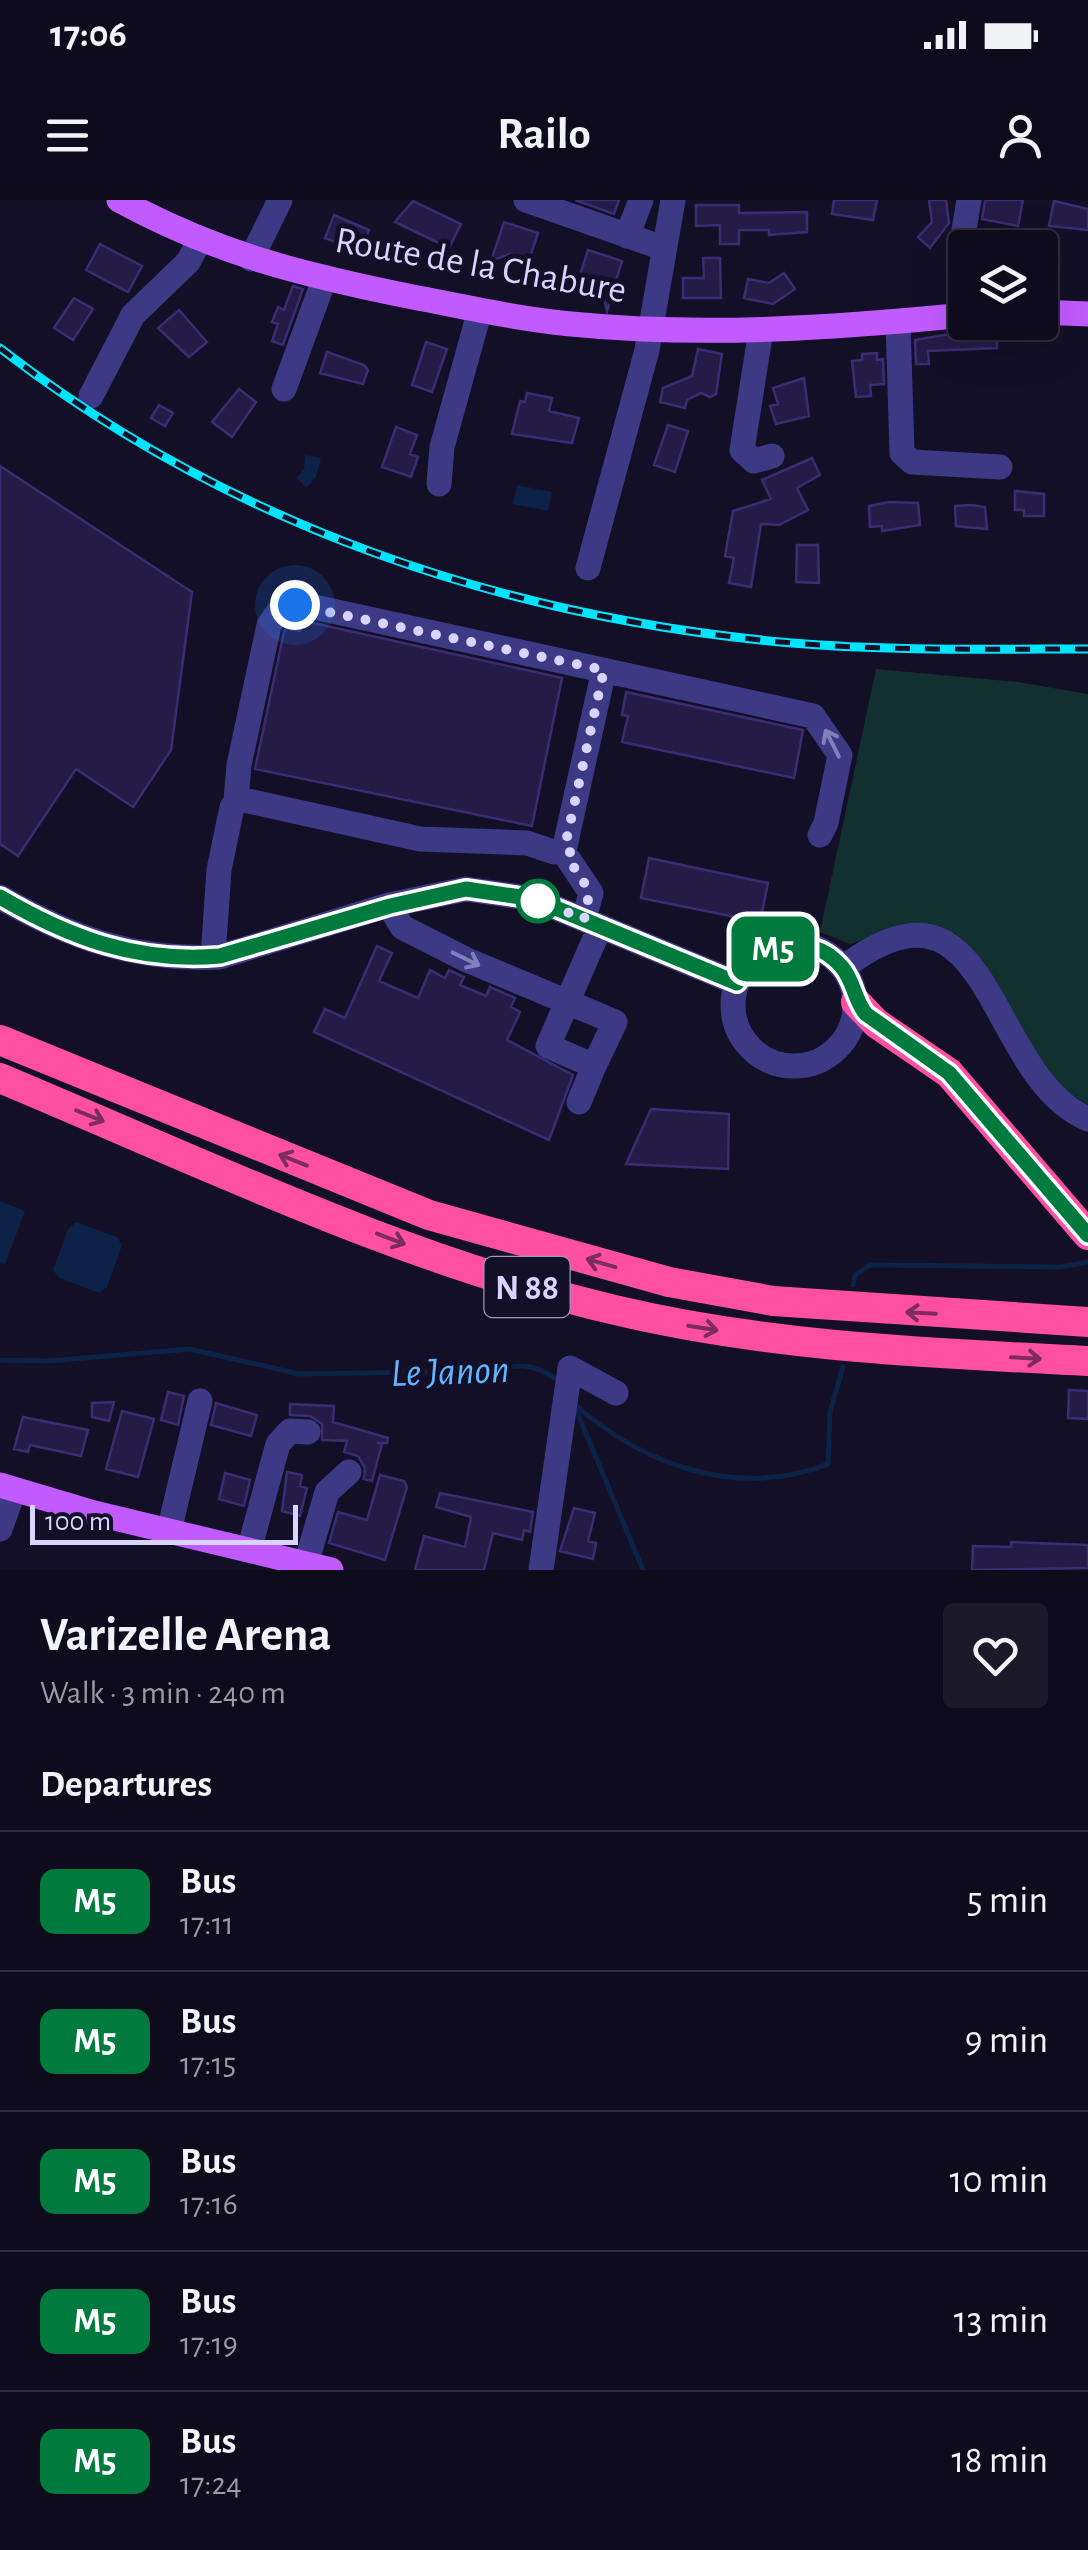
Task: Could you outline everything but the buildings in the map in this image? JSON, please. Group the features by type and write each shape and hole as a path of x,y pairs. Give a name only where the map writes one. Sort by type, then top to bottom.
{"highway":[{"path":"856,1002 876,1023 924,1052 949,1073 1088,1234"},
{"name":"N 88","path":"0,1040 429,1215 669,1282 772,1301 1088,1322"},
{"name":"N 88","path":"0,1078 316,1210 546,1293 680,1324 795,1341 1088,1361"}],"main road":[{"name":"Route de la Chabure","path":"119,200 199,242 251,259 480,310 568,324 650,330 761,330 948,316"},
{"path":"1058,313 1088,314"},
{"path":"7,1487 319,1567"}],"street":[{"path":"251,259 280,200"},
{"path":"526,200 663,248"},
{"path":"627,236 641,200"},
{"path":"588,568 650,330 673,200"},
{"path":"965,230 969,200"},
{"path":"91,396 134,316 188,262 199,242"},
{"path":"284,390 325,277"},
{"path":"439,484 442,447 480,310"},
{"path":"898,322 901,445 906,458 1000,467"},
{"path":"761,330 742,450 754,461 772,456"},
{"path":"213,957 219,870 236,800 237,775 269,625 286,606 305,606 813,716 840,755 826,823 820,834"},
{"path":"562,852 604,670"},
{"path":"236,800 443,842 527,843 562,852 590,893 592,923 548,1046 594,1066"},
{"path":"0,897 80,940 118,950 213,957 390,906 466,889 493,890 534,899 737,983"},
{"path":"390,906 402,927 614,1022 579,1102"},
{"path":"842,968 908,935 944,939 976,971 1038,1078 1057,1099 1088,1119"},
{"path":"780,946 820,950 842,968 856,1002 855,1016 841,1045 818,1061 791,1066 773,1062 744,1039 733,1004 737,983 761,954 780,946"},
{"path":"541,1570 569,1374 616,1393"},
{"path":"173,1532 200,1400"},
{"path":"173,1532 201,1437 211,1430"},
{"path":"249,1550 278,1444 290,1431 308,1432"},
{"path":"319,1567 327,1492 349,1472"},
{"path":"0,1528 7,1487"}],"green space":[{"path":"876,669 1018,682 1088,694 1088,1105 1055,1083 967,948 951,933 916,924 850,944 820,932"}],"water":[{"path":"305,455 321,458 316,477 306,488 297,478 304,469"},
{"path":"517,485 552,492 548,511 513,504"},
{"path":"0,1201 25,1211 5,1264 0,1263"},
{"path":"76,1222 117,1237 122,1245 107,1287 99,1293 59,1278 53,1270 68,1229"}],"waterway":[{"name":"Le Janon","path":"853,1285 855,1275 870,1265 1060,1267 1088,1262"},
{"name":"Le Janon","path":"0,1360 49,1361 190,1349 299,1374 489,1371 526,1366 559,1381"},
{"name":"Le Janon","path":"573,1403 630,1444 693,1470 726,1477 794,1474 828,1464 830,1412 843,1367"},
{"path":"575,1407 643,1570"}],"railway":[{"path":"0,348 88,411 180,466 276,513 374,553 475,586 579,611 685,630 792,643 1088,649"}],"bus line":[{"name":"M5","path":"0,897 80,940 163,956 220,956 390,906 466,889 534,899 737,983 761,954 780,946 820,950 848,976 856,1002 866,1014 949,1073 1071,1220 1088,1235"}],"route":[{"path":"295,605 604,670 565,846 570,852 568,860 589,889 590,901 584,919 534,899 538,901"}]}
